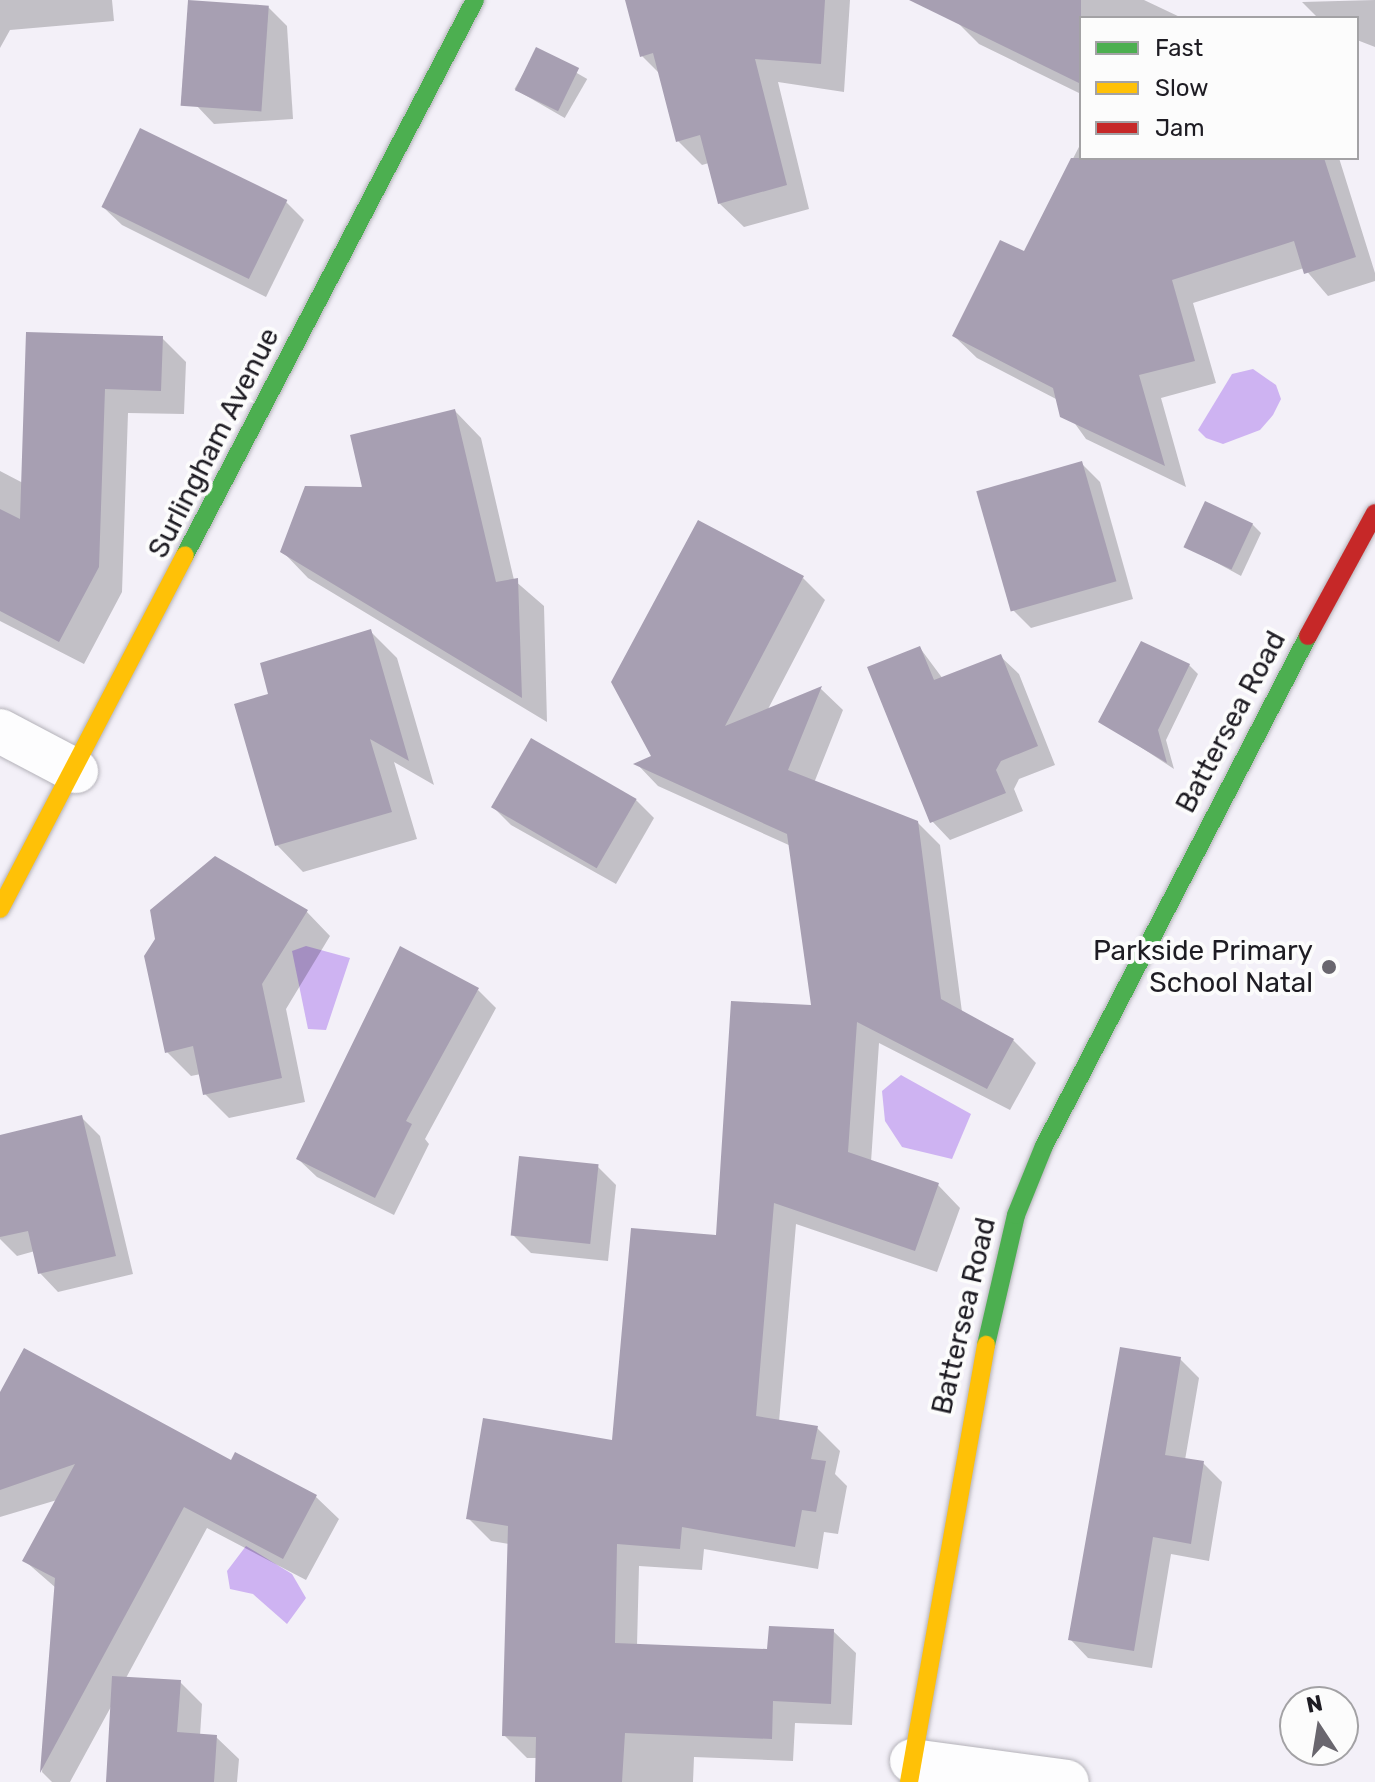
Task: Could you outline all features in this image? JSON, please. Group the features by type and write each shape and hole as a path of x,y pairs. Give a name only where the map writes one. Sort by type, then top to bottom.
{"street":[{"name":"Surlingham Avenue","path":"0,909 76,771 475,0"},
{"name":"Battersea Road","path":"910,1771 962,1451 1016,1215 1044,1146 1117,1016 1238,764 1375,513"},
{"path":"0,731 76,771"},
{"path":"910,1771 1067,1782"}],"shaded area":[{"path":"1253,369 1276,385 1281,399 1273,415 1260,430 1223,444 1206,438 1198,430 1232,374"},
{"path":"306,946 350,958 326,1030 308,1029 292,951"},
{"path":"901,1075 971,1114 952,1159 902,1147 885,1121 882,1091"},
{"path":"246,1546 292,1574 306,1598 287,1624 253,1594 230,1589 227,1571"}],"building":[{"path":"188,0 269,6 261,111 181,106"},
{"path":"625,0 825,0 821,64 755,59 787,185 718,204 700,135 676,142 653,53 640,57"},
{"path":"909,0 1081,0 1079,83"},
{"path":"536,47 579,68 558,111 515,90"},
{"path":"140,128 287,200 249,279 101,207"},
{"path":"1071,158 1325,160 1356,257 1304,274 1294,241 1172,280 1195,361 1139,375 1165,466 1060,417 1053,388 952,336 1000,240 1024,251"},
{"path":"26,332 163,336 161,391 105,389 99,567 59,642 0,611 0,509 20,519"},
{"path":"455,409 496,582 518,578 522,698 280,552 305,486 362,487 350,435"},
{"path":"1082,461 1116,581 1011,611 976,491"},
{"path":"1205,501 1253,523 1231,570 1183,547"},
{"path":"698,520 804,576 725,726 822,686 788,770 918,821 941,999 1014,1039 987,1089 857,1022 848,1152 939,1183 915,1251 774,1203 756,1416 818,1426 811,1459 826,1461 816,1512 802,1510 795,1547 682,1527 680,1549 617,1544 615,1643 767,1649 769,1626 834,1629 831,1704 773,1701 772,1739 625,1733 622,1782 535,1782 536,1737 502,1736 508,1526 466,1519 483,1418 612,1440 631,1228 716,1235 731,1001 811,1005 787,834 633,764 651,756 611,682"},
{"path":"371,629 409,761 370,739 392,812 275,846 234,704 268,694 260,663"},
{"path":"1141,641 1190,664 1158,730 1167,763 1098,722"},
{"path":"920,646 934,680 1001,654 1038,746 1001,761 996,770 1006,793 930,823 867,667"},
{"path":"531,738 637,799 597,868 491,807"},
{"path":"215,856 308,910 262,984 282,1078 203,1095 193,1046 165,1053 144,956 155,939 150,910"},
{"path":"400,946 479,988 406,1121 412,1124 375,1198 296,1159"},
{"path":"82,1115 116,1256 38,1274 28,1231 0,1237 0,1135"},
{"path":"519,1156 599,1164 590,1244 511,1236"},
{"path":"1120,1347 1181,1357 1165,1455 1204,1461 1191,1544 1153,1537 1134,1651 1068,1640"},
{"path":"24,1348 231,1460 235,1452 317,1495 283,1559 184,1507 40,1773 55,1578 22,1561 75,1464 0,1490 0,1392"},
{"path":"112,1676 181,1680 177,1732 217,1735 214,1782 106,1782"}],"traffic: fast":[{"path":"185,555 475,0"},
{"path":"986,1345 1016,1215 1044,1146 1308,636"}],"traffic: slow":[{"path":"0,909 185,555"},
{"path":"909,1782 986,1345"}],"traffic: jam":[{"path":"1308,636 1375,513"}],"place":[{"name":"Parkside Primary School Natal","path":"1329,967"}]}
